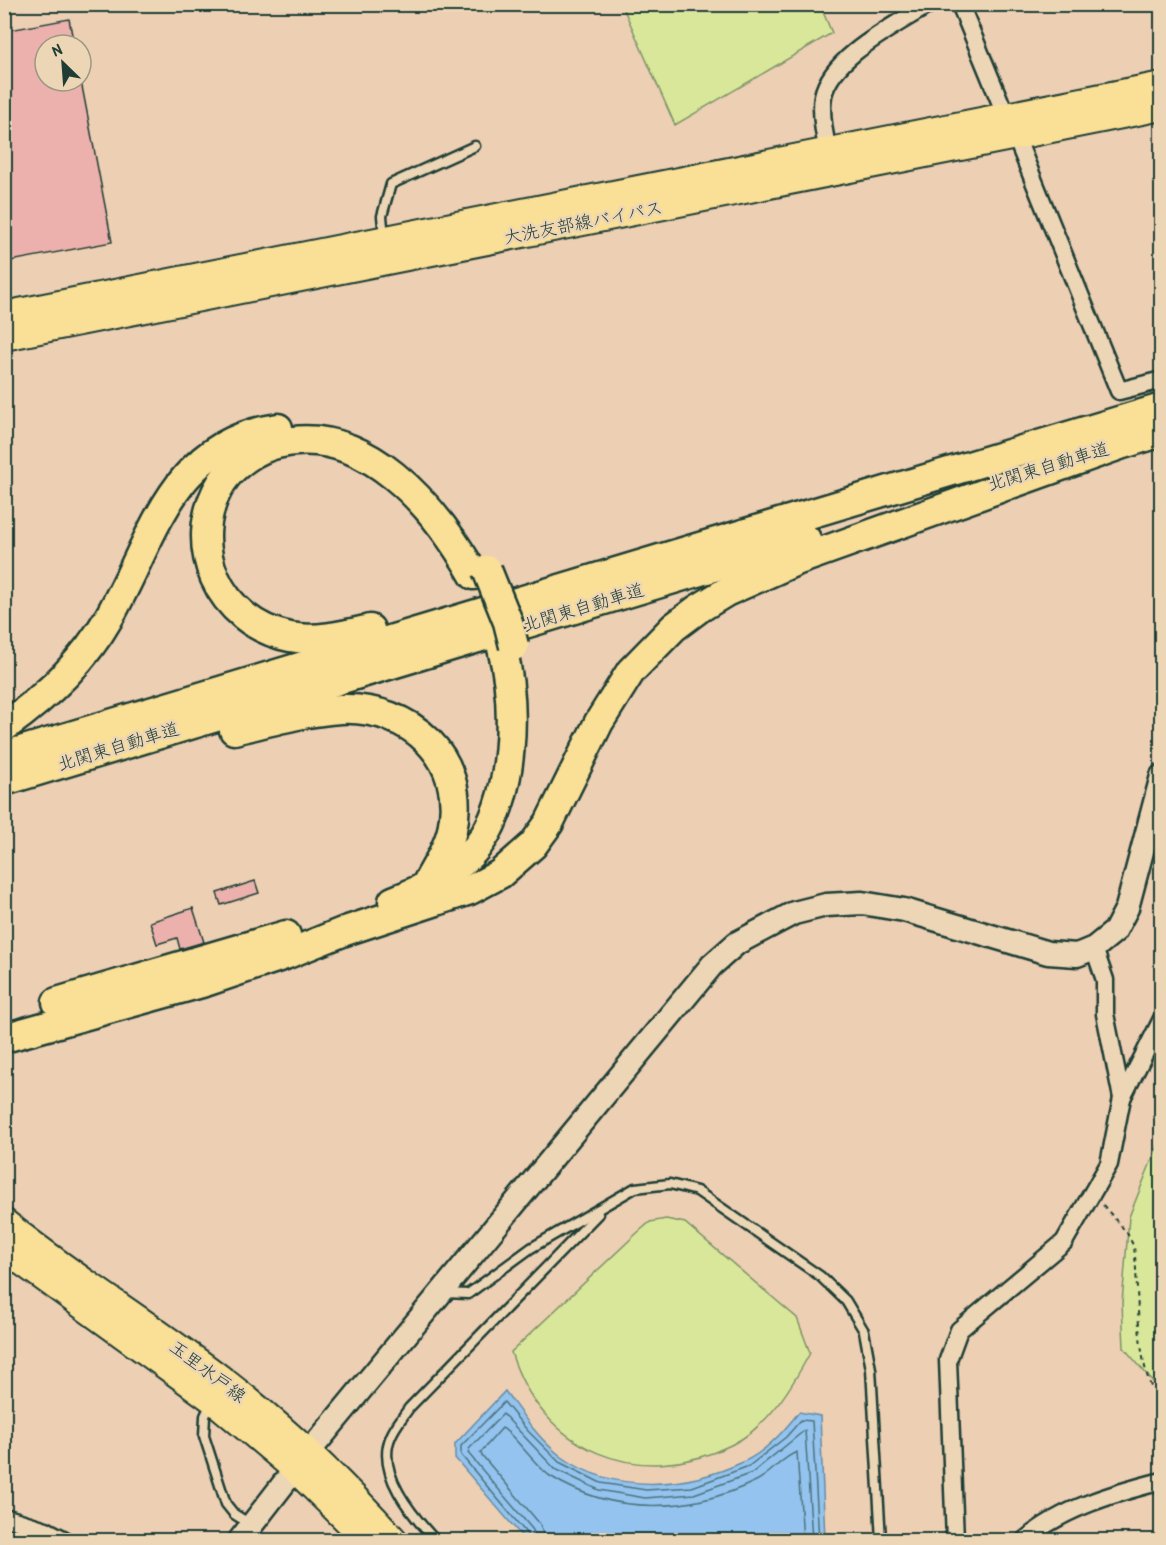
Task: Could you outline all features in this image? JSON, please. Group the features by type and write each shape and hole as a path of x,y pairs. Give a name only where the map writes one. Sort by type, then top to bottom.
{"highway":[{"name":"北関東自動車道","path":"4,756 1161,408"},
{"path":"4,727 49,693 89,647 108,619 157,517 183,478 213,452 264,430 320,428 360,441 380,452 416,479 460,528 481,572 490,608 508,647 507,669 511,714 507,763 497,806 477,846 436,891 285,955 205,982 4,1038"},
{"name":"北関東自動車道","path":"4,781 1161,432"},
{"path":"481,572 412,492 371,460 334,444 292,440 250,455 223,481 213,499 207,521 207,561 224,595 254,623 291,637 342,635 687,552"},
{"path":"4,1018 343,919 403,897 436,891 470,890 500,874 533,845 554,814 599,722 631,671 674,627 698,609 726,592 796,561 1117,446"},
{"path":"4,793 147,751 317,712 342,709 385,714 418,731 431,744 441,759 454,793 452,831 436,891"}],"main road":[{"name":"大洗友部線バイパス","path":"4,337 1011,126 1161,85"},
{"name":"大洗友部線バイパス","path":"4,315 828,151 1161,107"},
{"name":"玉里水戸線","path":"4,1222 66,1270 228,1384 302,1461 367,1540"},
{"name":"玉里水戸線","path":"4,1249 213,1400 302,1461 394,1540"}],"street":[{"path":"828,151 823,128 823,97 829,79 843,63 929,4"},
{"path":"960,4 1119,391 1161,380"},
{"path":"245,1532 712,965 737,943 767,925 794,913 826,904 862,903 904,909 1048,953 1077,955 1094,948 1115,931 1126,908 1161,776"},
{"path":"1094,948 1105,980 1105,1014 1122,1098"},
{"path":"955,1540 948,1360 959,1330 1064,1242 1109,1164 1122,1098 1161,1019"},
{"path":"1025,1540 1040,1527 1114,1493 1161,1481"},
{"path":"4,1517 46,1530 65,1540"}],"lane":[{"path":"384,240 382,216 391,184 475,146"},
{"path":"441,1292 468,1294 531,1248 635,1188 670,1184 697,1191 820,1276 846,1301 864,1331 871,1369 881,1540"},
{"path":"435,1540 416,1519 397,1489 387,1463 390,1437 409,1408 605,1207"},
{"path":"213,1400 205,1416 204,1436 226,1504 245,1532"}],"path":[{"path":"1092,1194 1127,1233 1134,1247 1141,1346 1153,1393 1161,1406"}],"green space":[{"path":"622,5 820,5 832,33 675,125"},
{"path":"1161,1137 1161,1391 1124,1348 1122,1303 1129,1217"},
{"path":"666,1219 685,1223 797,1318 810,1353 795,1380 767,1417 756,1428 731,1445 696,1458 662,1464 629,1462 598,1453 570,1437 545,1415 526,1386 511,1352 636,1234 650,1222"}],"water":[{"path":"505,1391 538,1435 562,1457 583,1469 628,1482 676,1482 723,1470 761,1452 782,1433 799,1412 820,1416 825,1540 525,1540 455,1458 455,1444"}],"building":[{"path":"69,19 72,33 33,33 33,93 83,93 112,242 11,261 4,233 4,31"},
{"path":"255,881 259,893 221,905 217,893"},
{"path":"193,908 204,942 180,949 177,938 157,944 150,922"}]}
